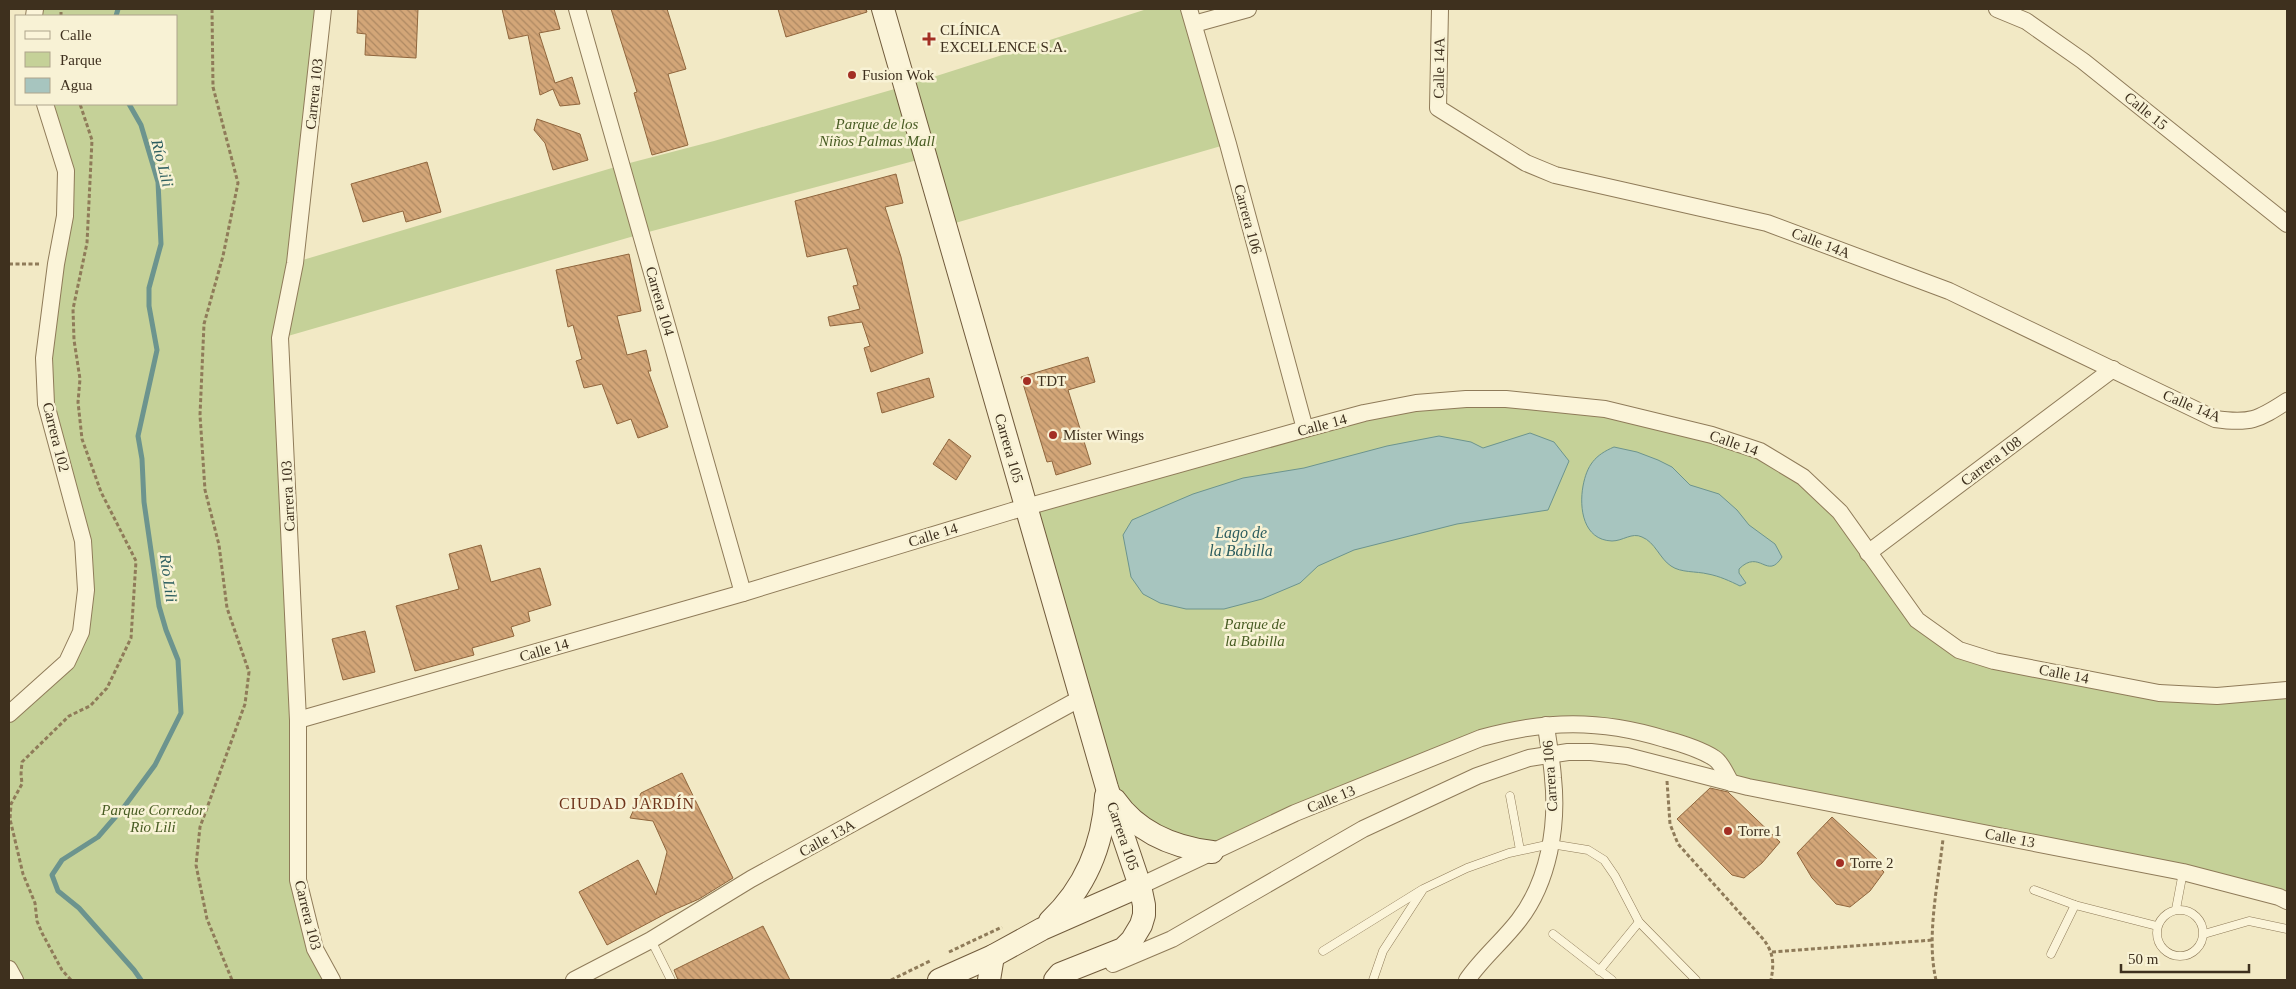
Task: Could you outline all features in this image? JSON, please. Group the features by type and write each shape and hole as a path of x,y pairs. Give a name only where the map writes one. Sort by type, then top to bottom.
{"main road":[{"name":"Carrera 105","path":"883,9 1107,788 1140,886 1144,905 1141,925 1132,940 1123,949 1060,974 1069,980"},
{"path":"1107,788 1122,809 1148,832 1162,840 1186,849 1212,852"},
{"path":"1042,929 1061,911 1078,890 1090,866 1100,841 1105,815 1107,788"},
{"name":"Calle 13","path":"937,969 993,956 1042,929 1140,886"},
{"path":"989,980 993,956"}],"street":[{"name":"Carrera 103","path":"323,9 295,263 280,338 298,720 298,880 315,949 332,980"},
{"name":"Carrera 104","path":"577,9 744,594"},
{"path":"1191,17 1248,9"},
{"name":"Calle 14A","path":"1440,9 1438,108 1526,163 1555,175 1767,223 1948,292 2215,419 2240,423 2264,417 2287,401"},
{"name":"Calle 15","path":"1997,9 2026,21 2083,61 2287,224"},
{"name":"Carrera 106","path":"1191,17 1306,429"},
{"name":"Carrera 102","path":"9,714 67,662 81,632 86,590 83,541 46,404 44,358 56,264 65,216 66,171 45,105"},
{"name":"Carrera 108","path":"1868,553 2113,369"},
{"name":"Calle 14","path":"298,720 744,594 1026,507 1364,413 1416,403 1466,399 1506,399 1605,409 1712,435 1760,451 1803,476 1840,512 1917,620 1960,650 1994,661 2159,693 2217,696 2287,690"},
{"name":"Calle 13A","path":"574,980 652,940 751,879 1081,698"},
{"name":"Calle 13","path":"1140,886 1295,813 1481,738 1509,730 1566,723 1632,729 1680,743 1716,758 1731,783"},
{"name":"Carrera 106","path":"1467,980 1520,919 1542,875 1551,844 1555,808 1546,725"},
{"name":"Calle 13","path":"1069,980 1172,940 1363,829 1511,762 1549,754 1591,752 1627,756 1731,783 2183,872 2279,897 2287,901"},
{"path":"9,969 15,980"}],"lane":[{"path":"1510,796 1520,850"},
{"path":"1323,951 1423,889 1467,868 1520,850 1551,844 1588,850 1604,860 1615,876 1639,922 1696,980"},
{"path":"2176,909 2183,872"},
{"path":"1373,980 1383,951 1423,889"},
{"path":"2034,890 2075,905 2158,926"},
{"path":"2051,954 2075,905"},
{"path":"2176,909 2190,911 2201,920 2204,934 2201,945 2193,953 2182,957 2171,955 2162,948 2157,938 2158,926 2164,915 2176,909"},
{"path":"2204,934 2249,921 2287,929"},
{"path":"1599,971 1639,922"},
{"path":"1553,934 1612,980"},
{"path":"652,940 671,980"}],"path":[{"path":"212,9 213,87 238,183 223,256 204,324 200,415 205,490 218,545 227,608 249,672 245,704 200,827 196,865 207,919 232,980"},
{"path":"9,264 56,264"},
{"path":"1665,767 1670,824 1678,844 1764,940 1772,952 1771,980"},
{"path":"1936,980 1932,961 1933,940 1944,826"},
{"path":"945,954 1008,924"},
{"path":"1772,952 1933,940"},
{"path":"891,980 937,969"}],"green space":[{"name":"Parque Corredor Rio Lili","path":"35,9 323,9 296,262 622,165 714,141 905,86 1147,9 1189,9 1228,144 945,226 925,158 641,234 281,338 298,880 332,980 15,980 9,969 9,714 67,662 86,590 46,404 66,171 45,105 178,105 178,15 34,15"},
{"name":"Parque de la Babilla","path":"1506,399 1712,435 1803,477 1917,620 1960,650 2159,693 2287,690 2287,901 1748,787 1715,758 1632,729 1509,730 1212,852 1122,809 1026,507 1364,413"}],"water":[{"name":"Lago de la Babilla","path":"1530,433 1554,442 1569,461 1548,510 1457,524 1354,550 1318,566 1300,583 1262,599 1224,609 1186,609 1160,603 1143,594 1131,577 1123,535 1132,520 1193,494 1243,478 1304,468 1387,446 1439,436 1471,442 1483,448"},
{"path":"1614,447 1637,452 1658,460 1672,467 1690,485 1719,494 1737,510 1749,525 1775,544 1782,557 1777,564 1772,566 1758,562 1746,563 1739,569 1739,573 1746,583 1740,586 1712,575 1675,568 1667,563 1647,539 1642,537 1631,536 1612,541 1595,535 1589,529 1583,513 1583,486 1587,472 1593,462 1597,457"}],"building":[{"path":"358,9 418,9 416,58 365,55 366,34 357,33"},
{"path":"502,9 554,9 560,29 539,33 555,83 572,77 580,104 560,106 553,89 540,95 528,35 509,39"},
{"path":"611,9 667,9 686,69 668,74 688,145 652,155 634,93 637,92"},
{"path":"778,9 866,9 867,12 786,37"},
{"path":"537,119 580,134 588,160 553,170 545,143 534,130"},
{"path":"427,162 441,212 406,222 403,211 363,222 351,184"},
{"path":"896,174 903,203 885,207 901,257 923,353 871,372 864,348 870,346 862,322 830,326 828,317 860,309 853,286 858,285 847,248 807,257 795,201"},
{"path":"629,254 641,311 617,316 627,355 646,350 651,371 648,371 668,427 638,438 631,419 617,424 602,384 584,388 576,361 582,359 573,325 568,327 556,270"},
{"path":"1088,357 1095,382 1068,390 1091,464 1056,475 1052,461 1047,462 1021,377"},
{"path":"929,378 934,397 882,413 877,393"},
{"path":"949,439 971,456 956,480 933,464"},
{"path":"481,545 491,582 540,568 551,605 528,612 530,621 511,627 514,636 472,648 474,655 415,671 396,606 459,589 449,554"},
{"path":"365,631 375,672 343,680 332,639"},
{"path":"682,773 733,878 699,899 667,913 607,945 579,892 638,860 656,895 667,852 653,821 630,818 641,793"},
{"name":"Torre 1","path":"1710,788 1728,792 1780,842 1762,863 1744,878 1732,875 1677,819"},
{"name":"Torre 2","path":"1832,817 1879,861 1877,865 1884,872 1870,891 1850,907 1836,904 1812,878 1797,853"},
{"path":"763,926 790,980 678,980 674,970"}],"waterway":[{"name":"Río Lili","path":"116,15 118,9"},
{"name":"Río Lili","path":"130,105 141,125 158,182 161,244 149,288 149,306 157,350 138,436 142,459 144,502 159,606 178,660 181,713 155,765 124,807 98,837 62,860 52,875 58,891 79,908 141,980"}],"place":[{"name":"CLÍNICA EXCELLENCE S.A.","path":"929,39"},
{"name":"Fusion Wok","path":"852,75"},
{"name":"TDT","path":"1027,381"},
{"name":"Mister Wings","path":"1053,435"},
{"name":"Torre 1","path":"1728,831"},
{"name":"Torre 2","path":"1840,863"}],"district":[{"name":"CIUDAD JARDÍN","path":"627,803"}],"park label":[{"name":"Parque de los Niños Palmas Mall","path":"877,132"}]}
